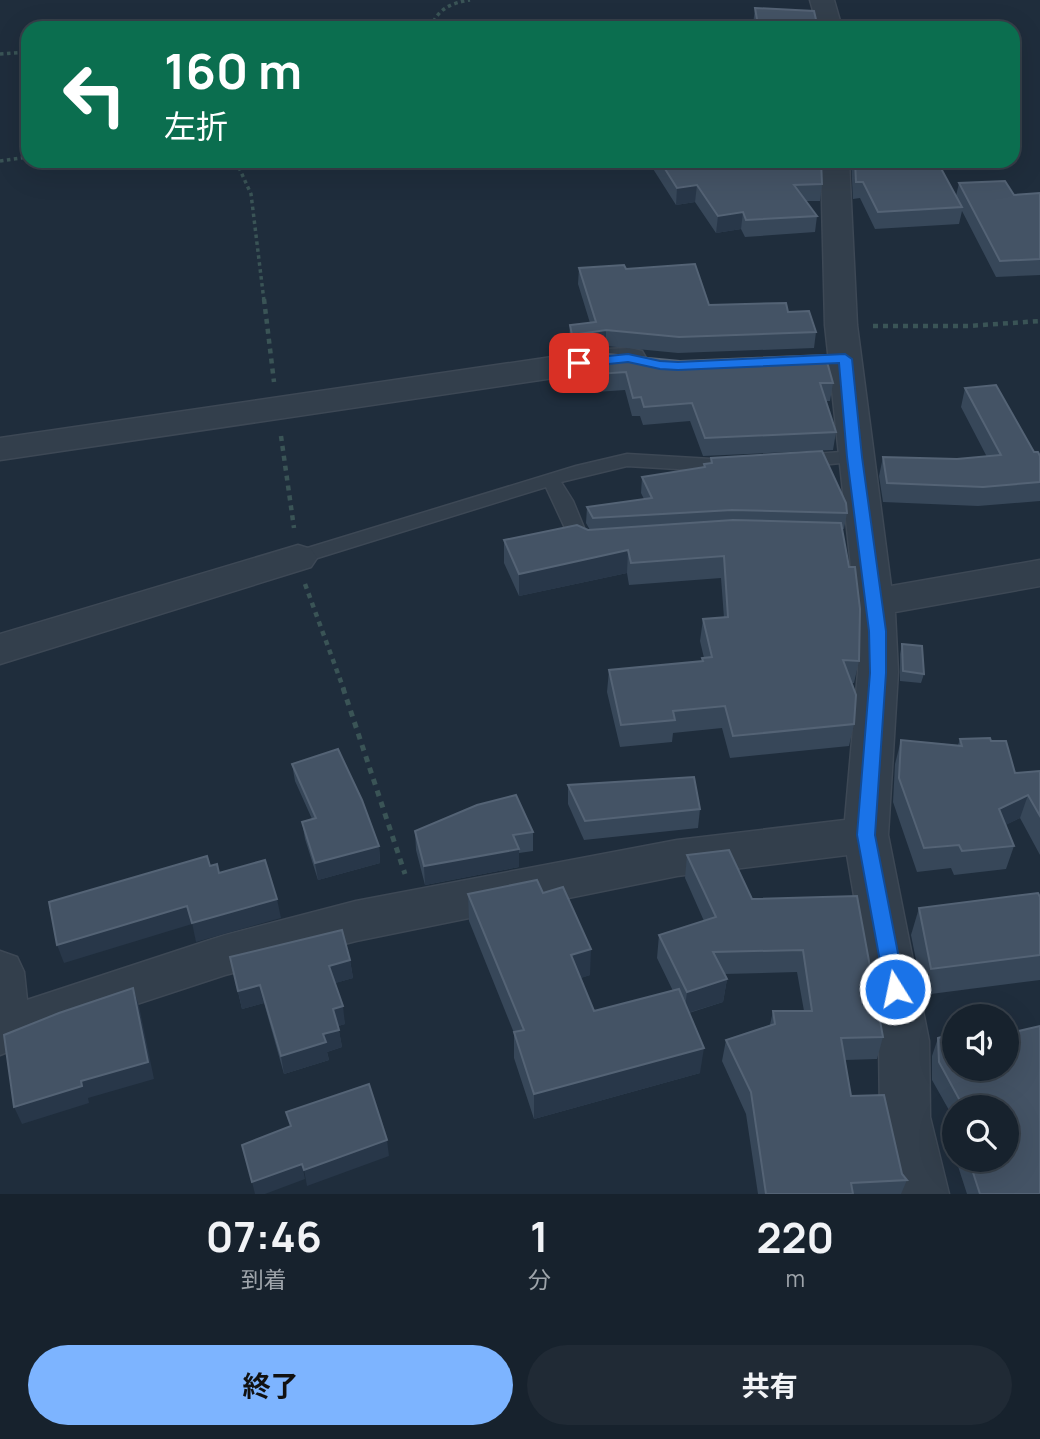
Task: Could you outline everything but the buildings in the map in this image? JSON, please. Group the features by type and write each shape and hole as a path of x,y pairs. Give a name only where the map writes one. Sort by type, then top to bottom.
{"street":[{"path":"822,0 828,21"},
{"path":"835,168 834,348 855,457 859,537 874,605 878,673 866,835 904,1041 905,1117 923,1194"},
{"path":"0,449 606,359 628,358 660,365"},
{"path":"0,649 298,558"},
{"path":"874,605 897,598 1040,573"},
{"path":"0,972 3,1032 62,1007 225,955 356,921 677,858 866,835"}],"lane":[{"path":"785,463 855,457"},
{"path":"298,558 551,480 627,460 745,465"},
{"path":"551,480 564,500 579,539 587,544 609,542"}],"path":[{"path":"433,21 444,7 470,0"},
{"path":"0,54 21,52"},
{"path":"0,161 21,158"},
{"path":"239,168 251,194 299,568 353,714 417,909"},
{"path":"834,348 968,326 1040,321"}],"route":[{"path":"579,363 628,358 678,366 845,359 878,631 878,673 866,835 895,989"}]}
